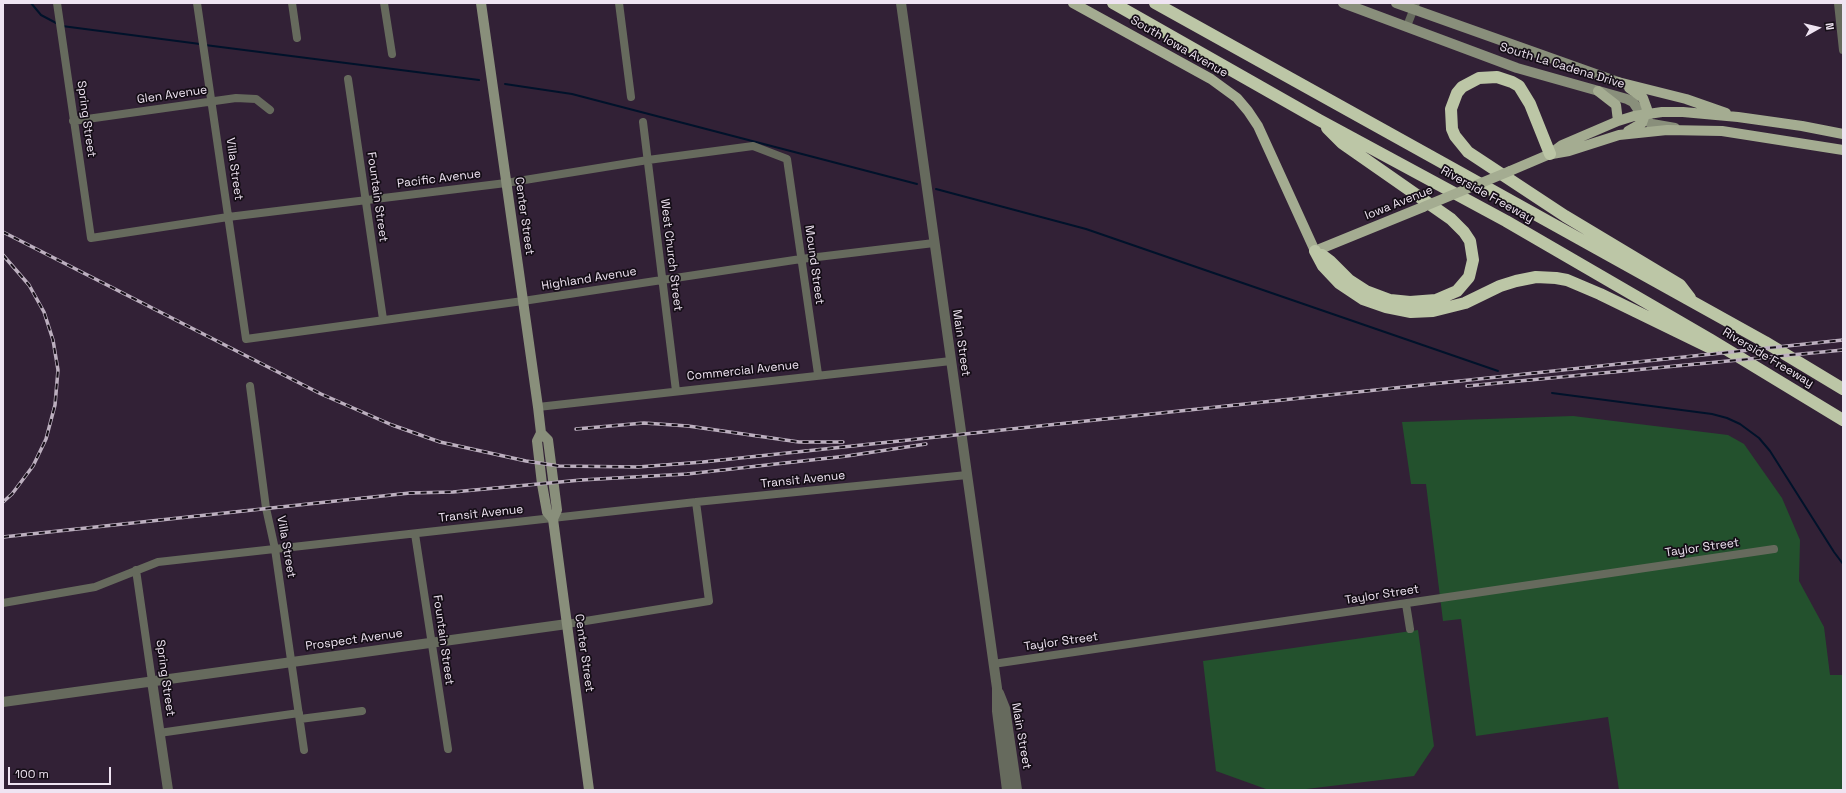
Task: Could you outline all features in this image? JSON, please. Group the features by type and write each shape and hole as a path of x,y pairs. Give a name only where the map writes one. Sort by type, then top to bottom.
{"highway":[{"name":"Riverside Freeway","path":"1113,3 1319,120 1506,221 1711,340 1843,420"},
{"name":"Riverside Freeway","path":"1155,3 1765,342 1843,389"},
{"path":"1550,154 1528,99 1519,86 1497,77 1479,78 1462,87 1457,93 1451,109 1452,129 1455,136 1468,152 1565,216 1680,285 1693,302"},
{"path":"1315,251 1330,261 1349,280 1366,291 1390,300 1410,302 1436,300 1457,291 1469,277 1473,260 1470,241 1464,232 1451,219 1342,143 1319,120"},
{"path":"1315,251 1323,266 1339,283 1363,299 1386,307 1411,312 1433,311 1465,304 1500,286 1516,280 1556,278 1567,280 1600,294 1713,349 1735,355"}],"main road":[{"name":"Center Street","path":"481,3 541,433 548,440 557,510 553,519 589,790"},
{"name":"South Iowa Avenue","path":"1073,3 1211,79 1237,98 1258,126 1315,251"},
{"name":"South La Cadena Drive","path":"1343,3 1517,68 1598,91 1615,94 1633,102 1644,116"},
{"name":"South La Cadena Drive","path":"1396,3 1414,6 1618,82"},
{"path":"1618,82 1643,98 1646,103 1644,116 1639,126 1619,135"},
{"path":"1618,82 1686,99 1738,117 1802,126 1843,134"},
{"path":"1598,91 1616,105 1618,121"},
{"name":"Iowa Avenue","path":"1315,251 1550,154 1562,145 1618,121 1644,116 1682,112 1738,117"},
{"path":"1644,116 1652,124 1682,130 1712,130 1843,150"},
{"path":"1736,133 1738,117"},
{"name":"Iowa Avenue","path":"1550,154 1569,151 1619,135 1682,130"}],"street":[{"name":"Spring Street","path":"57,3 91,238"},
{"name":"Villa Street","path":"197,3 246,339"},
{"path":"292,3 297,38"},
{"path":"384,3 392,54"},
{"path":"619,3 631,97"},
{"name":"Main Street","path":"901,3 997,688 997,711 1013,790"},
{"path":"1838,3 1843,50"},
{"path":"1407,26 1414,6"},
{"name":"Fountain Street","path":"348,79 382,319"},
{"name":"Glen Avenue","path":"73,121 247,97 256,99 270,110"},
{"name":"West Church Street","path":"643,122 676,390"},
{"name":"Pacific Avenue","path":"91,238 228,217 506,182 648,160 753,146 787,160"},
{"name":"Mound Street","path":"787,160 818,374"},
{"name":"Highland Avenue","path":"246,339 382,319 523,301 801,259 934,243"},
{"name":"Commercial Avenue","path":"538,407 818,374 951,361"},
{"name":"Villa Street","path":"250,386 266,508 275,549 304,750"},
{"name":"Transit Avenue","path":"3,603 95,587 158,562 696,502 967,475"},
{"name":"Prospect Avenue","path":"3,702 567,624 709,601 696,502"},
{"name":"Fountain Street","path":"415,534 448,749"},
{"name":"Taylor Street","path":"993,664 1774,549"},
{"name":"Spring Street","path":"136,570 168,790"},
{"path":"1406,604 1410,629"},
{"path":"159,732 299,716 362,711"}],"green space":[{"path":"1573,416 1728,435 1744,444 1782,498 1800,540 1799,581 1824,627 1830,675 1843,675 1843,790 1619,790 1608,717 1476,736 1461,619 1443,621 1426,484 1411,484 1402,422"},
{"path":"1418,630 1434,746 1414,776 1298,790 1266,789 1216,771 1203,661"}],"waterway":[{"path":"31,3 41,15 58,24"},
{"path":"62,26 200,44"},
{"path":"205,45 479,80"},
{"path":"505,84 572,94 917,184"},
{"path":"936,189 1086,229 1498,371"},
{"path":"1552,393 1712,414 1727,418 1740,424 1759,438 1770,451 1843,564"}],"railway":[{"path":"3,232 321,394 392,425 440,442 526,461 559,466 638,467 703,462 1843,340"},
{"path":"3,255 29,285 44,312 53,340 58,370 55,405 46,439 33,466 12,494 3,502"},
{"path":"1467,386 1843,350"},
{"path":"576,429 644,423 688,426 799,442 843,442"},
{"path":"3,537 410,493 453,492 581,480 687,474 847,456 926,444"}]}
